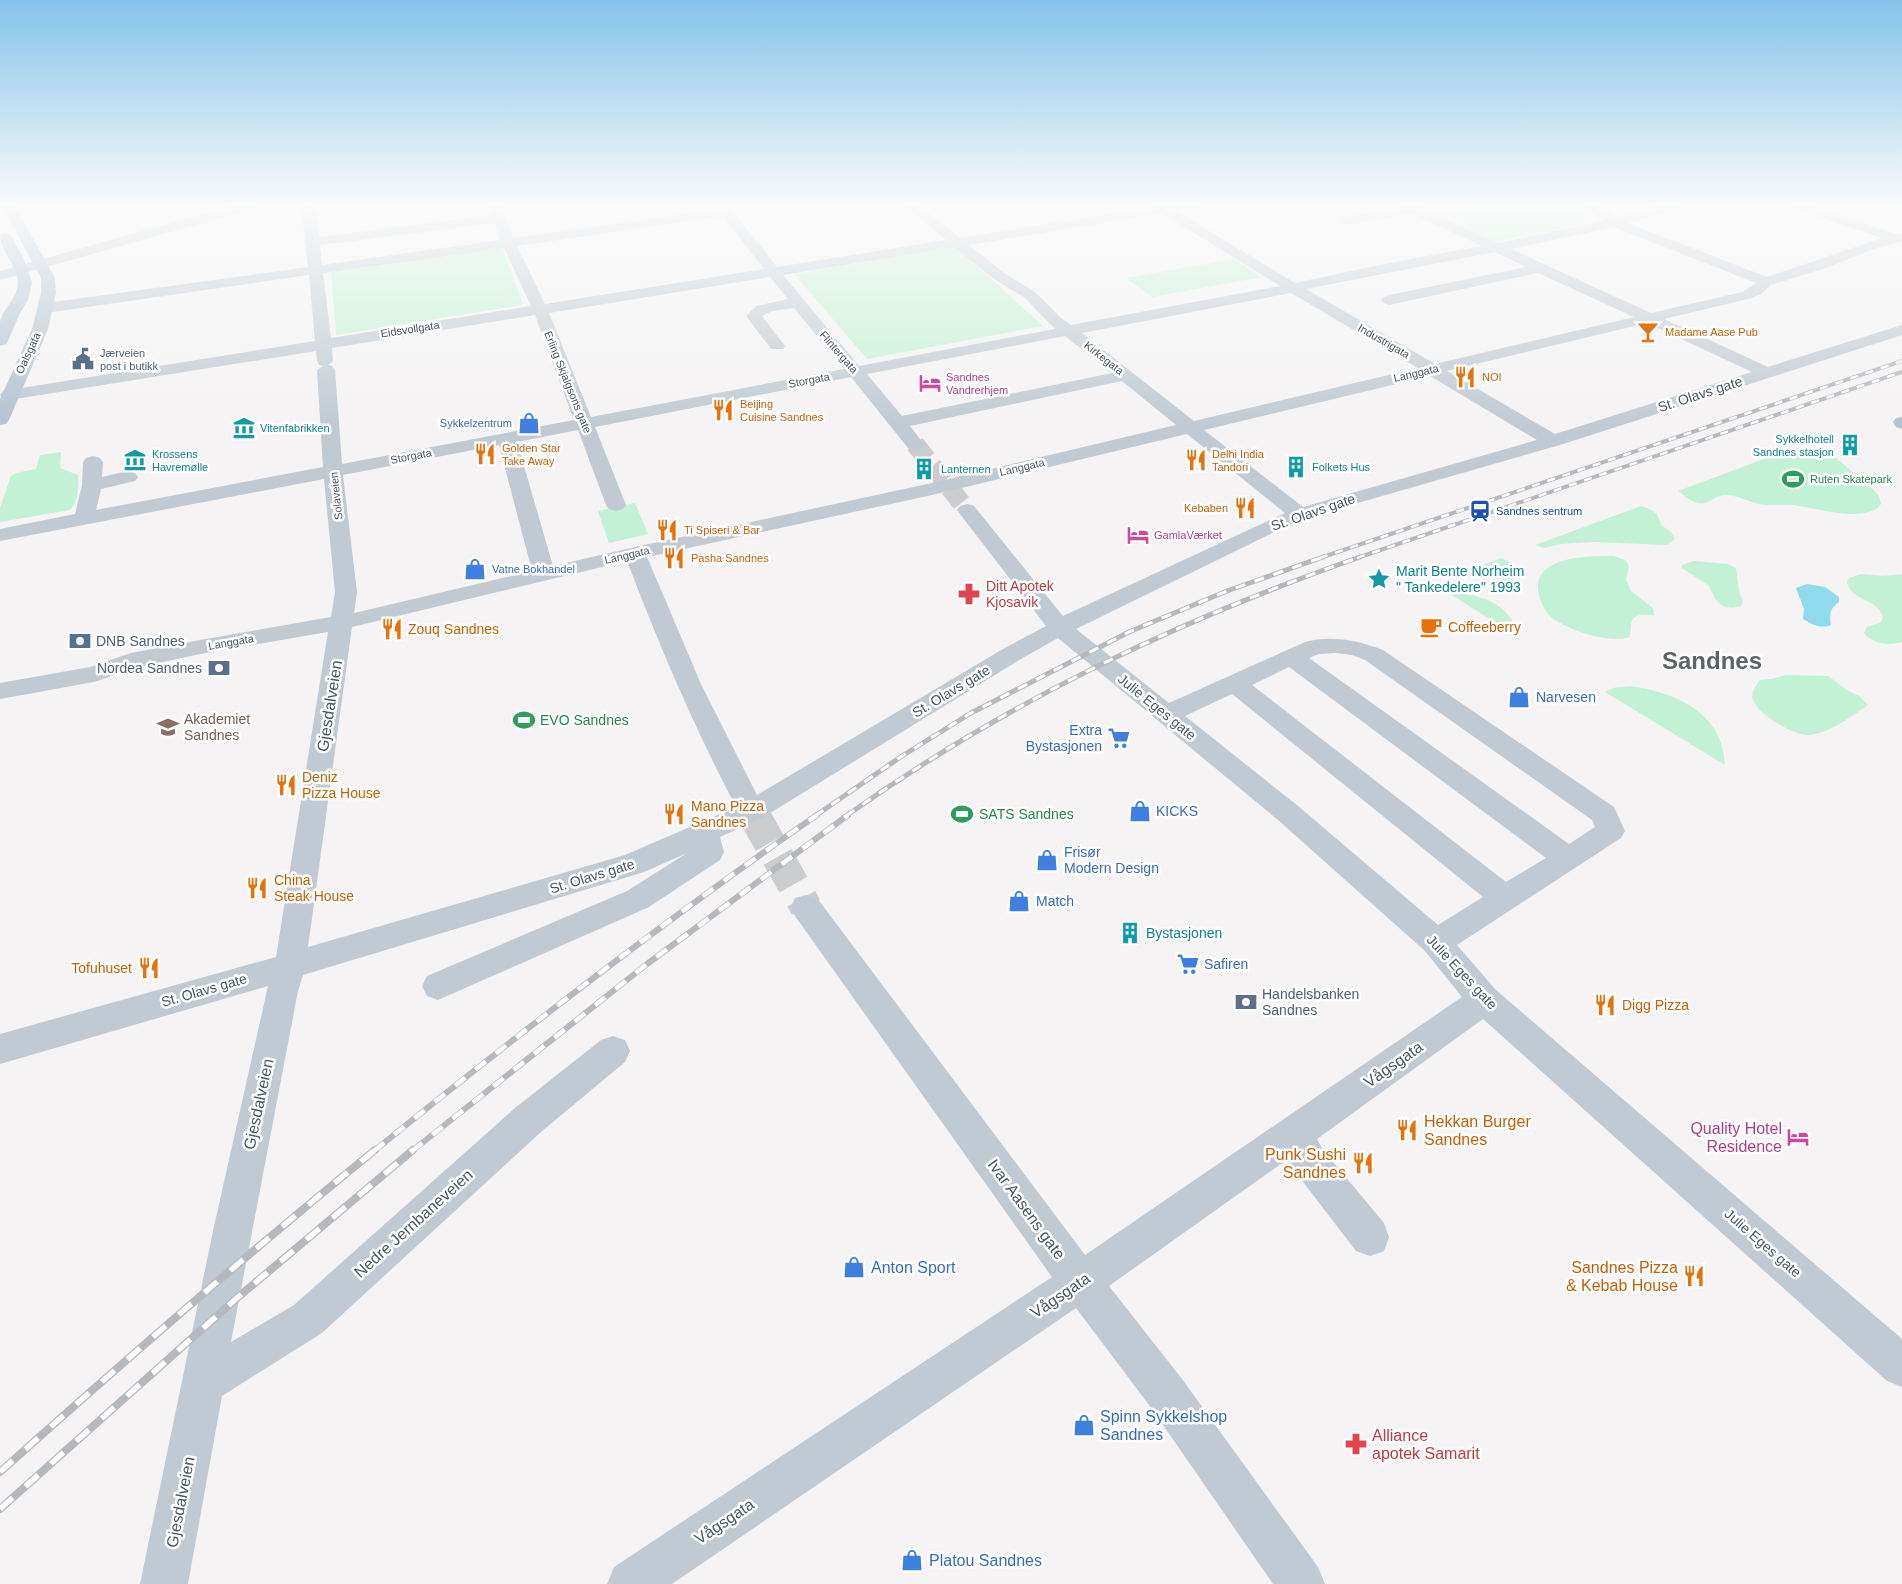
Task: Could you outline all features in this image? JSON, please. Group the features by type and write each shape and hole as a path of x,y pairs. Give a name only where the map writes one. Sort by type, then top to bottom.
{"main road":[{"path":"0,340 10,315 20,300 25,282 24,278"},
{"name":"Oalsgata","path":"0,420 9,394 40,328 50,290 48,278"}],"street":[{"path":"46,308 255,278"},
{"name":"Solaveien","path":"318,278 333,470 346,592 342,623"},
{"name":"Erling Skjalgsons gate","path":"525,278 540,309 616,505"},
{"name":"Eidsvollgata","path":"9,394 729,278"},
{"name":"Flintergata","path":"776,278 915,444"},
{"name":"Kirkegata","path":"1003,278 1016,284 1045,307 1055,321 1168,408 1188,427 1299,514"},
{"name":"Industrigata","path":"1277,278 1553,441"},
{"name":"Storgata","path":"0,535 1336,278"},
{"path":"1389,300 1493,278"},
{"path":"1561,278 1767,372"},
{"path":"1756,278 1766,282"},
{"name":"Langgata","path":"10,673 113,653 131,661 200,647 342,623 635,553 940,487 1747,295 1756,291 1766,282 1779,278"},
{"path":"777,346 754,316 758,311 765,308 796,303"},
{"name":"St. Olavs gate","path":"0,1049 290,966 634,864 752,811 1012,654 1060,628 1112,601 1299,514 1553,441 1902,330"},
{"path":"898,423 1125,374"},
{"path":"507,438 544,575"},
{"path":"84,519 92,485 93,462"},
{"path":"92,485 128,477"},
{"path":"967,510 1060,628"},
{"path":"635,553 650,592 714,737 752,811"},
{"name":"Gjesdalveien","path":"164,1584 232,1230 282,991 290,966 342,623"},
{"name":"Julie Eges gate","path":"1060,628 1288,813 1436,942 1484,1000 1902,1366"},
{"path":"1167,714 1291,657 1322,645 1355,648 1374,655 1604,814 1611,832 1436,942"},
{"path":"1291,657 1569,858"},
{"path":"1234,684 1505,898"},
{"path":"438,986 638,899 710,852 704,833"},
{"name":"Ivar Aasens gate","path":"806,907 838,948 1080,1282 1167,1394 1301,1584"},
{"name":"Vågsgata","path":"630,1584 1080,1282 1484,1000"},
{"name":"Nedre Jernbaneveien","path":"204,1383 308,1319 528,1120 613,1051"},
{"path":"1294,1134 1310,1162 1370,1237"}],"green space":[{"path":"331,278 513,278 523,305 336,335"},
{"path":"797,278 990,278 1043,326 867,359"},
{"path":"1126,278 1257,278 1152,297"},
{"name":"Ruten Skatepark","path":"1798,448 1820,452 1836,458 1873,489 1879,496 1881,504 1874,510 1853,514 1794,505 1759,504 1730,495 1722,495 1705,503 1698,503 1690,500 1678,491 1791,449"},
{"path":"61,452 60,468 78,475 78,489 73,507 70,510 0,522 0,508 11,476 16,473 36,469 40,455"},
{"path":"635,503 648,534 609,543 598,511"},
{"path":"1641,506 1654,512 1661,525 1671,532 1675,539 1667,545 1593,542 1561,544 1544,548 1535,545"},
{"path":"1614,556 1625,560 1629,566 1626,580 1631,591 1653,608 1654,615 1634,617 1629,637 1621,639 1600,637 1577,631 1550,616 1545,610 1538,589 1540,578 1546,570 1555,564 1580,557"},
{"path":"1501,558 1509,562 1513,568 1509,589 1499,579 1473,569"},
{"path":"1694,561 1728,564 1736,568 1739,591 1743,602 1741,606 1729,608 1720,604 1709,586 1682,568 1682,565"},
{"path":"1861,574 1883,576 1902,574 1902,642 1892,644 1877,642 1864,633 1867,627 1880,623 1883,618 1877,607 1853,593 1849,588 1847,582 1849,578"},
{"path":"1447,592 1473,595 1496,605 1509,616 1520,634 1515,635"},
{"path":"1785,675 1828,676 1859,696 1868,705 1841,723 1819,733 1804,735 1787,729 1762,712 1756,706 1752,697 1760,680"},
{"path":"1631,686 1648,689 1680,700 1707,719 1716,732 1722,747 1725,765 1605,692 1613,688"}],"water":[{"path":"1807,584 1825,587 1839,597 1839,602 1831,612 1831,625 1817,626 1803,619 1804,609 1796,588"}],"tunnel":[{"path":"915,444 967,510"},
{"path":"752,811 755,816"},
{"path":"754,815 806,907"}],"railway":[{"path":"1320,558 1902,361"},
{"path":"1357,558 1902,372"},
{"path":"815,816 902,756 971,713 1131,631 1227,591 1323,557"},
{"path":"846,816 968,737 1030,701 1094,668 1158,637 1224,609 1360,557"},
{"path":"374,1151 592,979 703,896 817,815"},
{"path":"412,1151 647,964 848,815"},
{"path":"0,1472 186,1309 375,1150"},
{"path":"0,1509 237,1298 413,1150"}],"place":[{"name":"Madame Aase Pub","path":"1648,332"},
{"name":"Jærveien post i butikk","path":"83,359"},
{"name":"NOI","path":"1465,377"},
{"name":"Sandnes Vandrerhjem","path":"930,383"},
{"name":"Beijing Cuisine Sandnes","path":"723,410"},
{"name":"Sykkelzentrum","path":"529,423"},
{"name":"Vitenfabrikken","path":"244,428"},
{"name":"Sykkelhotell Sandnes stasjon","path":"1850,445"},
{"name":"Golden Star Take Away","path":"485,454"},
{"name":"Krossens Havremølle","path":"135,460"},
{"name":"Delhi India Tandori","path":"1196,460"},
{"name":"Folkets Hus","path":"1296,467"},
{"name":"Lanternen","path":"924,469"},
{"name":"Ruten Skatepark","path":"1793,479"},
{"name":"Kebaben","path":"1245,508"},
{"name":"Sandnes sentrum","path":"1480,511"},
{"name":"Ti Spiseri & Bar","path":"667,530"},
{"name":"GamlaVærket","path":"1138,535"},
{"name":"Pasha Sandnes","path":"674,558"},
{"name":"Vatne Bokhandel","path":"475,569"},
{"name":"Marit Bente Norheim \" Tankedelere\" 1993","path":"1379,579"},
{"name":"Ditt Apotek Kjosavik","path":"969,594"},
{"name":"Coffeeberry","path":"1431,627"},
{"name":"Zouq Sandnes","path":"392,629"},
{"name":"DNB Sandnes","path":"80,641"},
{"name":"Nordea Sandnes","path":"219,668"},
{"name":"Narvesen","path":"1519,697"},
{"name":"EVO Sandnes","path":"524,720"},
{"name":"Akademiet Sandnes","path":"168,727"},
{"name":"Extra Bystasjonen","path":"1119,738"},
{"name":"Deniz Pizza House","path":"286,785"},
{"name":"KICKS","path":"1140,811"},
{"name":"Mano Pizza Sandnes","path":"674,814"},
{"name":"SATS Sandnes","path":"962,814"},
{"name":"Frisør Modern Design","path":"1047,860"},
{"name":"China Steak House","path":"257,888"},
{"name":"Match","path":"1019,901"},
{"name":"Bystasjonen","path":"1130,933"},
{"name":"Safiren","path":"1188,964"},
{"name":"Tofuhuset","path":"149,968"},
{"name":"Handelsbanken Sandnes","path":"1246,1002"},
{"name":"Digg Pizza","path":"1605,1005"},
{"name":"Hekkan Burger Sandnes","path":"1407,1130"},
{"name":"Quality Hotel Residence","path":"1798,1137"},
{"name":"Punk Sushi Sandnes","path":"1363,1163"},
{"name":"Anton Sport","path":"854,1267"},
{"name":"Sandnes Pizza & Kebab House","path":"1694,1276"},
{"name":"Spinn Sykkelshop Sandnes","path":"1084,1425"},
{"name":"Alliance apotek Samarit","path":"1356,1444"},
{"name":"Platou Sandnes","path":"912,1560"}],"district":[{"name":"Sandnes","path":"1712,661"}]}
